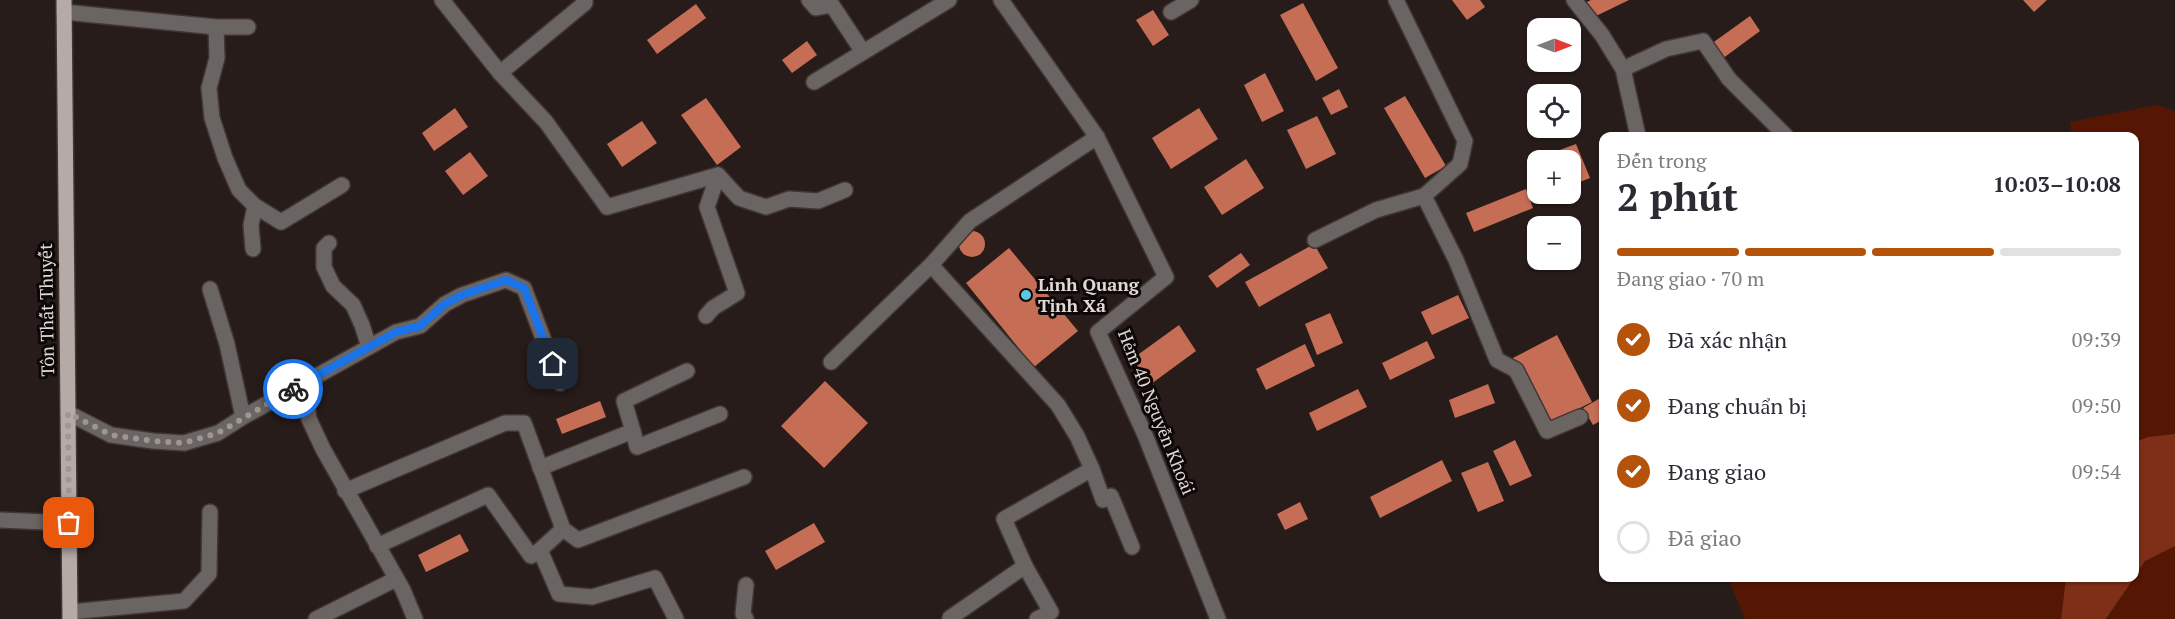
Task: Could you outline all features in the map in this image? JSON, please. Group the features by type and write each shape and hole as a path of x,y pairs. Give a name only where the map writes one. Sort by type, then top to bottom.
{"main road":[{"name":"Tôn Thất Thuyết","path":"64,6 70,616"}],"street":[{"path":"442,0 500,74 546,122 607,207 718,175"},
{"path":"500,74 585,3 585,0"},
{"path":"809,0 816,8 832,5 863,52"},
{"path":"814,81 949,0"},
{"name":"Hẻm 40 Nguyễn Khoái","path":"1001,0 1097,136 1166,277 1098,332 1145,435 1218,619"},
{"path":"1171,12 1191,0"},
{"path":"1315,240 1376,210 1424,196 1460,164 1466,141 1396,0"},
{"path":"1574,0 1602,34 1623,69 1637,132"},
{"path":"64,6 216,27 249,27"},
{"path":"216,27 217,58 209,88 212,118 225,158 239,190 255,206 281,222 342,186"},
{"path":"1623,69 1666,49 1703,41 1729,79 1782,132"},
{"path":"831,362 931,265 970,221 1097,136"},
{"path":"718,175 739,198 766,207 789,199 818,201 845,190"},
{"path":"706,316 712,308 736,292 707,207 718,175"},
{"path":"1424,196 1456,260 1497,360 1515,370 1547,431 1580,417"},
{"path":"253,249 250,225 255,206"},
{"path":"329,243 324,248 324,267 333,286 353,305 369,347"},
{"path":"931,265 1058,405 1077,436 1092,469 1102,500 1111,496 1132,547"},
{"path":"68,413 111,435 153,441 184,443 218,433 396,332 420,326 453,299 506,280 524,288 560,383"},
{"path":"210,290 226,344 243,417"},
{"path":"687,371 624,401 637,447 720,414"},
{"path":"304,383 309,419 322,450 403,590 415,619"},
{"path":"345,491 505,423 524,423 563,529 578,540 744,477"},
{"path":"540,468 633,431"},
{"path":"1037,619 1051,612 1025,566 1004,519 1092,469"},
{"path":"377,546 488,495 531,556 563,529"},
{"path":"70,616 184,601 209,574 210,512"},
{"path":"0,520 69,523"},
{"path":"540,550 559,594 592,597 655,578 676,619"},
{"path":"950,618 1025,566"},
{"path":"316,619 396,579"},
{"path":"746,585 743,614 746,619"}],"shaded area":[{"path":"2157,105 2175,111 2175,434 2148,437 2139,440 2139,132 2071,132 2070,122"},
{"path":"2175,434 2175,546 2145,561 2139,570 2139,440 2148,437"},
{"path":"2175,546 2175,619 2107,619 2131,582 2139,582 2139,570 2145,561"},
{"path":"1730,582 2066,582 2061,619 1745,619"},
{"path":"2066,582 2131,582 2106,619 2061,619"}],"building":[{"path":"1452,0 1480,0 1485,7 1467,20"},
{"path":"1591,0 1629,0 1592,18 1585,3"},
{"path":"2023,0 2047,0 2034,12"},
{"path":"1303,3 1338,68 1316,81 1280,15"},
{"path":"696,4 706,18 657,54 647,40"},
{"path":"1153,10 1169,35 1153,46 1136,20"},
{"path":"1750,16 1760,31 1722,59 1711,44"},
{"path":"807,41 817,55 792,73 782,60"},
{"path":"1265,73 1284,111 1262,122 1244,85"},
{"path":"1339,89 1348,107 1331,115 1322,98"},
{"path":"1405,96 1446,166 1425,178 1384,108"},
{"path":"706,98 741,147 717,165 681,115"},
{"path":"455,108 468,127 434,151 422,133"},
{"path":"1199,108 1218,139 1171,169 1152,138"},
{"path":"1317,116 1336,154 1306,169 1287,130"},
{"path":"642,121 657,143 622,167 607,144"},
{"path":"1576,144 1578,150 1560,150"},
{"path":"470,152 488,176 463,195 445,171"},
{"path":"1581,156 1590,178 1581,182"},
{"path":"1246,159 1264,188 1222,215 1204,187"},
{"path":"1526,189 1527,204 1532,204 1533,208 1474,232 1466,213"},
{"path":"972,231 981,235 985,244 981,253 972,257 963,253 959,244 963,235"},
{"path":"1314,244 1328,268 1259,307 1245,282"},
{"path":"1009,248 1078,331 1034,367 966,283"},
{"path":"1241,253 1250,265 1217,288 1208,276"},
{"path":"1458,295 1469,318 1432,335 1421,312"},
{"path":"1330,313 1343,343 1317,355 1305,324"},
{"path":"1179,325 1196,351 1151,384 1132,359"},
{"path":"1557,335 1592,402 1546,425 1511,359"},
{"path":"1427,341 1435,358 1390,380 1382,363"},
{"path":"1305,344 1315,366 1266,390 1256,369"},
{"path":"825,381 868,423 824,468 781,426"},
{"path":"1488,384 1495,403 1455,418 1449,400"},
{"path":"1358,389 1367,407 1317,431 1309,413"},
{"path":"1599,399 1599,422 1593,425 1583,408"},
{"path":"600,401 606,417 562,434 556,419"},
{"path":"1515,440 1532,476 1510,486 1493,451"},
{"path":"1442,460 1452,481 1380,518 1370,497"},
{"path":"1488,462 1504,501 1478,512 1461,473"},
{"path":"1300,502 1308,519 1285,530 1277,514"},
{"path":"814,523 825,542 776,570 765,551"},
{"path":"460,534 469,551 426,572 418,555"}],"way so far":[{"path":"69,523 68,413 111,435 184,443 218,433 293,389"}],"place":[{"name":"Linh Quang Tịnh Xá","path":"1026,295"}],"route":[{"path":"293,389 396,332 420,326 445,304 462,295 506,280 524,288 553,364"}]}
